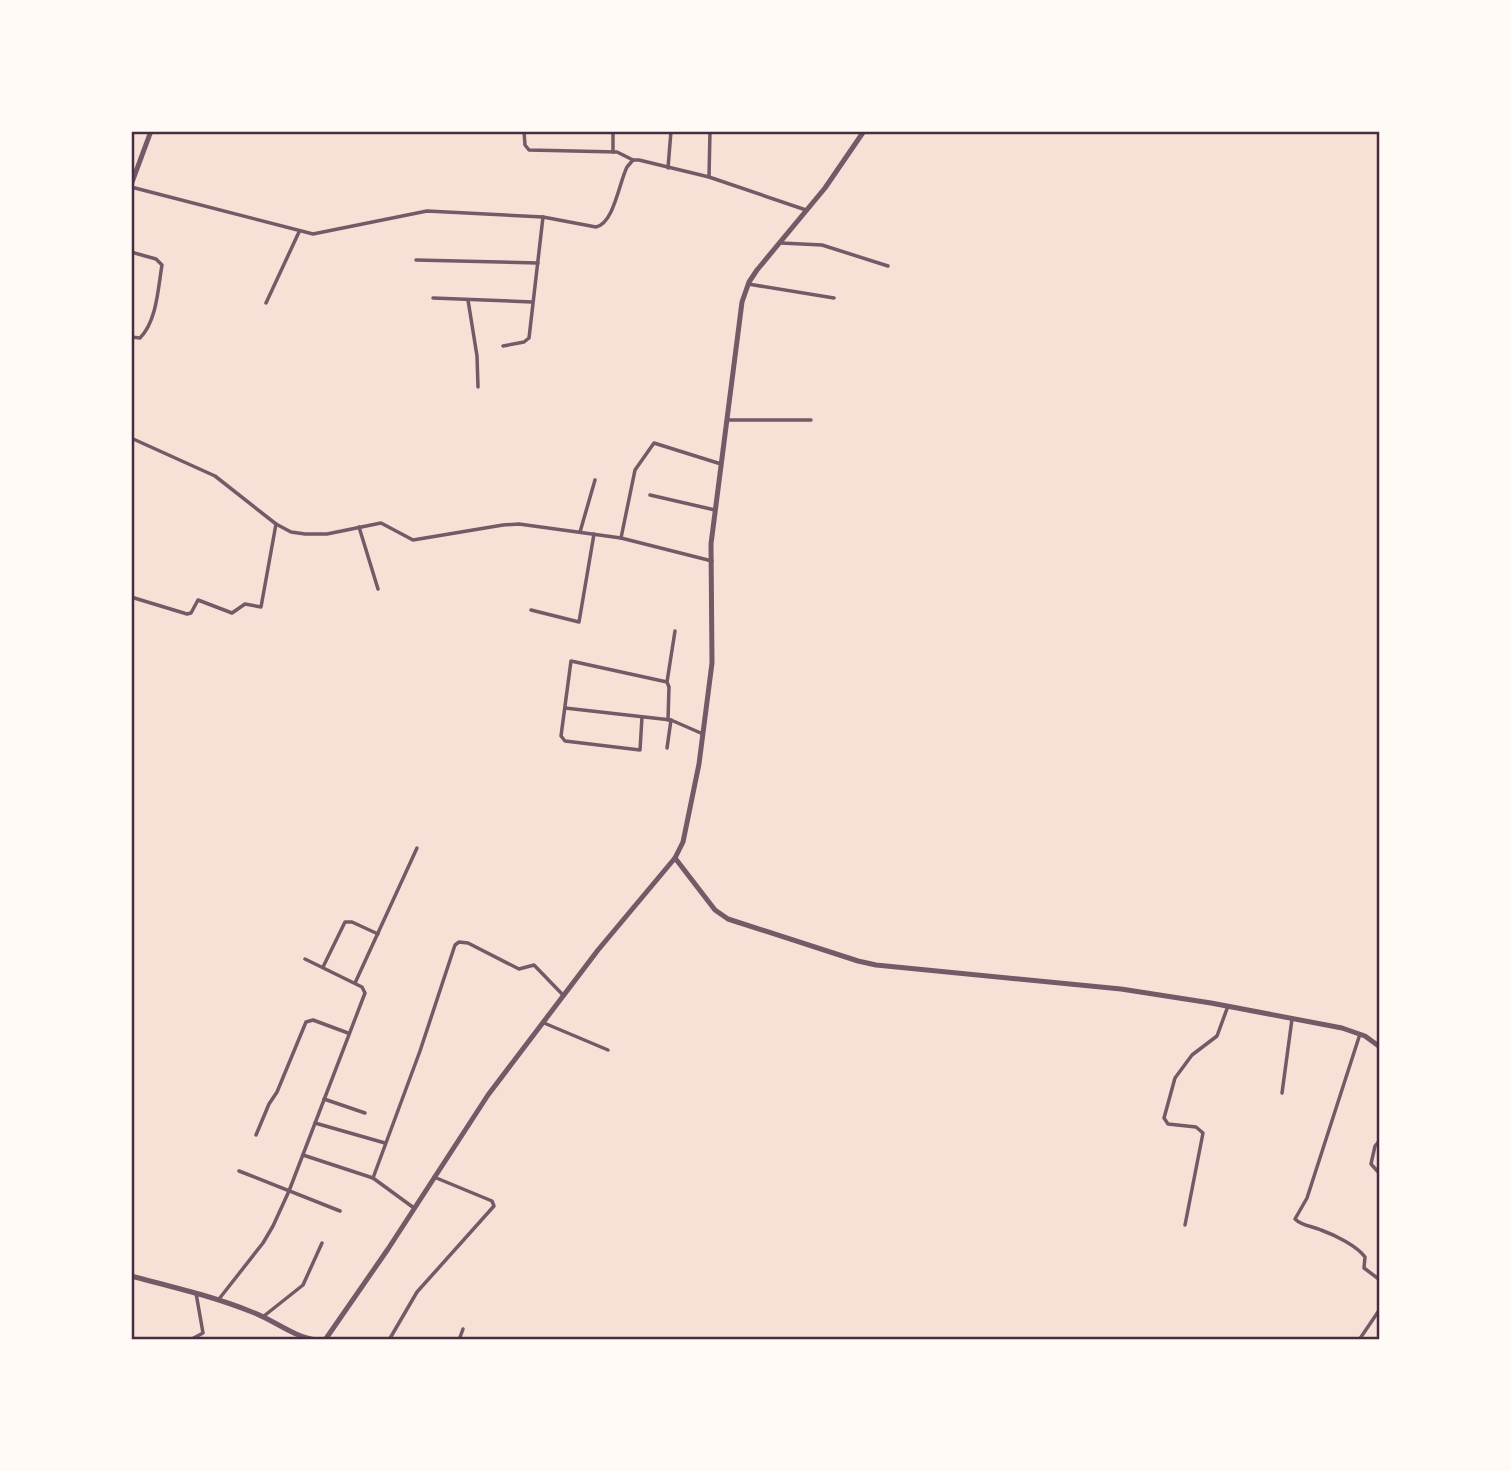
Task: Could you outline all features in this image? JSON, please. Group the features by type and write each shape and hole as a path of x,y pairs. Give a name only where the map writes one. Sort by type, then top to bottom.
{"street":[{"path":"151,131 131,186 299,232 322,233 427,211 543,217 596,227 603,225 609,217 625,169 633,160"},
{"path":"524,131 525,145 532,150 624,154 633,160 645,160 709,177 806,211"},
{"path":"612,131 613,152"},
{"path":"668,168 671,131"},
{"path":"709,177 710,131"},
{"path":"325,1340 488,1094 563,995 675,858 690,811 712,663 711,544 742,302 748,284 825,188 864,131"},
{"path":"503,346 528,340 543,217"},
{"path":"266,303 299,232"},
{"path":"779,243 822,245 888,267"},
{"path":"131,252 156,259 162,265 154,309 145,332 140,338 131,337"},
{"path":"416,260 538,263"},
{"path":"748,284 834,298"},
{"path":"433,298 532,302"},
{"path":"468,300 477,356 478,387"},
{"path":"725,420 811,420"},
{"path":"131,438 215,477 276,524 291,532 327,534 381,523 413,540 511,524 621,538 712,561"},
{"path":"621,538 635,470 654,443 721,464"},
{"path":"580,532 595,480"},
{"path":"650,495 715,510"},
{"path":"131,597 187,614 191,613 198,600 232,612 245,604 261,607 276,524"},
{"path":"359,527 378,589"},
{"path":"531,610 579,622 594,534"},
{"path":"667,748 667,682 675,631"},
{"path":"642,717 640,750 568,742 561,736 571,661 667,682"},
{"path":"565,708 669,720 703,734"},
{"path":"355,983 416,848"},
{"path":"675,858 715,910 728,919 869,963 1121,989 1228,1006 1360,1034 1380,1047"},
{"path":"323,968 345,922 352,922 378,934"},
{"path":"373,1178 420,1051 455,945 459,942 468,943 519,969 534,965 563,995"},
{"path":"219,1299 268,1235 289,1191 365,991 355,983 305,958"},
{"path":"1185,1225 1203,1133 1196,1127 1168,1124 1164,1118 1175,1079 1192,1055 1220,1032 1228,1006"},
{"path":"1282,1093 1292,1018"},
{"path":"256,1135 306,1022 313,1020 348,1033"},
{"path":"542,1023 608,1049"},
{"path":"1360,1034 1307,1198 1295,1219 1361,1251 1366,1256 1364,1268 1380,1280"},
{"path":"324,1098 365,1113"},
{"path":"314,1123 385,1143"},
{"path":"1380,1140 1375,1146 1371,1164 1380,1174"},
{"path":"303,1155 373,1178 414,1208"},
{"path":"239,1171 340,1210"},
{"path":"389,1340 417,1292 494,1206 492,1201 433,1177"},
{"path":"263,1317 303,1285 322,1243"},
{"path":"131,1276 219,1299 263,1317 296,1337 317,1340"},
{"path":"190,1340 203,1333 196,1293"},
{"path":"1359,1340 1380,1309"},
{"path":"459,1340 463,1329"}]}
